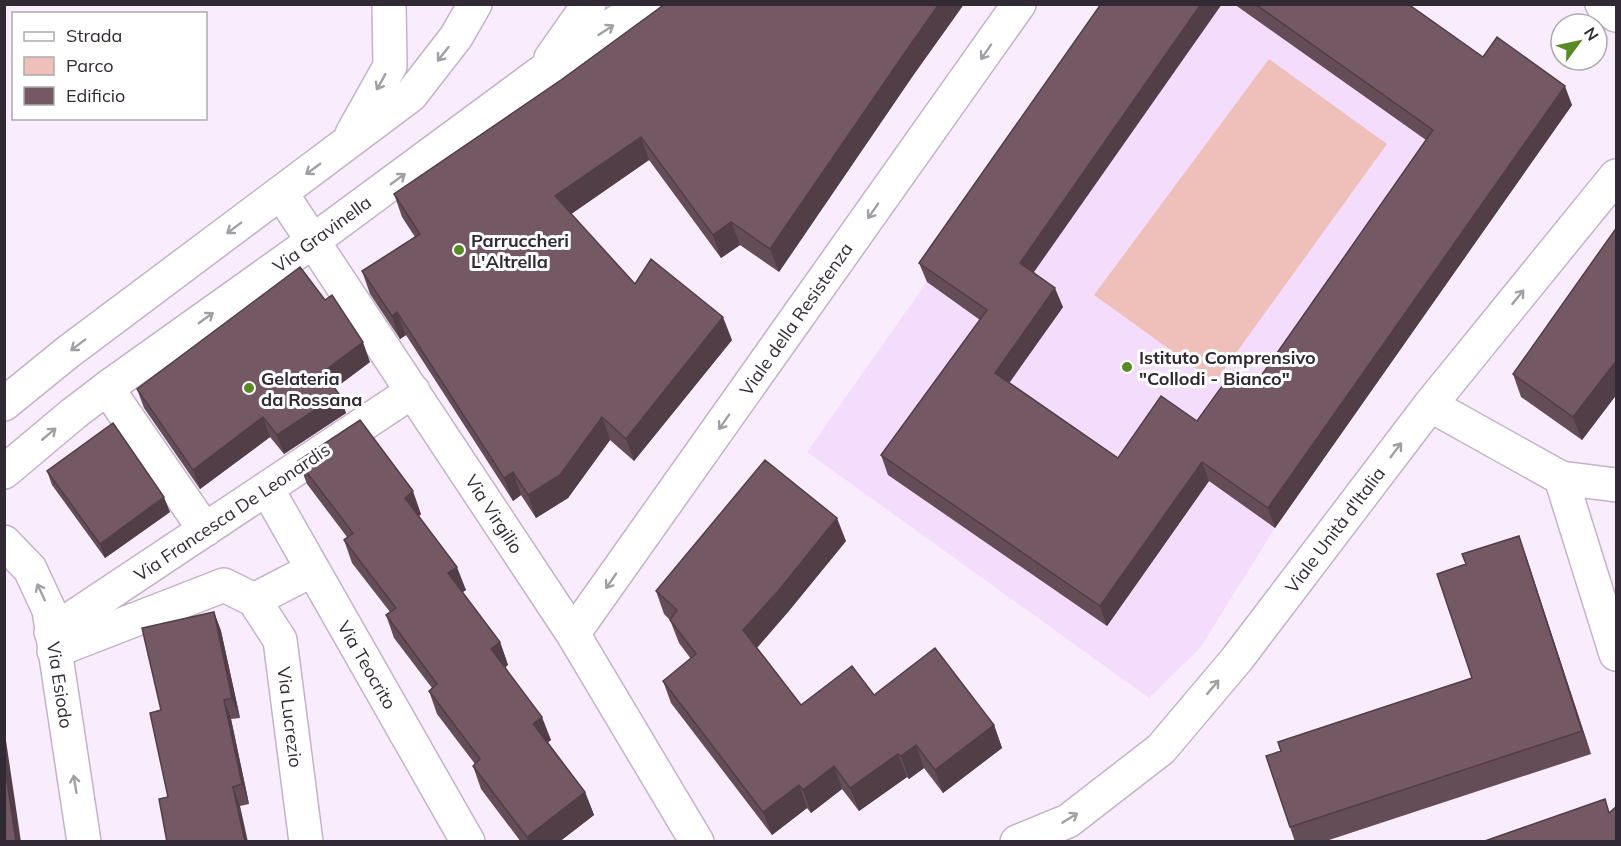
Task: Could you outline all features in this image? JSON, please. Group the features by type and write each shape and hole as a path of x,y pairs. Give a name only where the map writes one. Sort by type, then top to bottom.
{"street":[{"path":"346,145 390,66 388,4"},
{"path":"4,404 68,352 411,95 456,37 475,4"},
{"path":"540,74 589,4"},
{"name":"Via Gravinella","path":"4,471 107,388 313,241 540,74 644,4"},
{"name":"Viale della Resistenza","path":"573,634 1019,4"},
{"path":"1602,4 1617,15"},
{"name":"Viale Unità d'Italia","path":"1017,842 1068,821 1161,749 1237,659 1430,405 1617,176"},
{"name":"Via Virgilio","path":"281,193 573,634 697,842"},
{"path":"107,388 205,530"},
{"name":"Via Francesca De Leonardis","path":"53,642 205,530 413,392"},
{"path":"1430,405 1561,478 1617,485"},
{"path":"1561,478 1617,654"},
{"name":"Via Teocrito","path":"267,489 468,842"},
{"name":"Via Esiodo","path":"4,542 30,569 49,610 84,842"},
{"path":"53,642 224,585 254,600 312,570"},
{"name":"Via Lucrezio","path":"254,600 280,640 306,842"}],"shaded area":[{"name":"Istituto Comprensivo \"Collodi - Bianco\"","path":"1122,5 1393,5 1487,80 1275,528 1200,648 1149,698 807,452"}],"green space":[{"path":"1269,59 1387,144 1215,382 1094,295"}],"building":[{"path":"665,4 939,4 770,249 731,222 713,235 641,137 555,196 635,284 651,259 723,317 626,439 602,417 560,475 528,495 513,472 504,478 397,312 392,316 362,271 420,234 394,194 561,80"},
{"path":"1101,4 1201,4 1020,263 1055,288 995,373 1118,458 1161,396 1197,421 1233,371 1254,386 1433,130 1255,4 1408,4 1483,57 1497,37 1565,86 1268,508 1202,462 1100,606 881,455 987,310 919,263"},
{"path":"1617,227 1617,360 1573,417 1513,374"},
{"path":"300,267 325,300 332,295 363,342 323,372 339,394 277,435 263,417 193,470 137,389"},
{"path":"360,420 413,491 405,498 457,567 448,573 500,642 491,649 542,717 533,724 585,792 527,837 473,766 480,759 429,691 437,684 386,615 396,608 344,540 353,533 298,461"},
{"path":"113,423 164,497 100,544 47,471"},
{"path":"765,460 837,518 779,590 743,630 801,705 852,666 874,695 935,648 994,725 935,770 916,745 901,756 898,754 850,788 834,766 803,790 799,785 763,812 663,681 696,654 670,620 677,610 656,591"},
{"path":"1519,536 1582,731 1290,827 1266,756 1281,751 1278,742 1472,678 1437,574 1466,564 1462,554"},
{"path":"214,612 232,698 224,700 242,784 233,787 245,842 167,842 159,799 168,797 150,713 161,710 142,628"},
{"path":"4,761 16,842 4,842"},
{"path":"1605,799 1609,813 1617,806 1617,842 1482,842"}],"place":[{"name":"Parruccheri L'Altrella","path":"459,250"},
{"name":"Istituto Comprensivo \"Collodi - Bianco\"","path":"1127,367"},
{"name":"Gelateria da Rossana","path":"249,388"}]}
